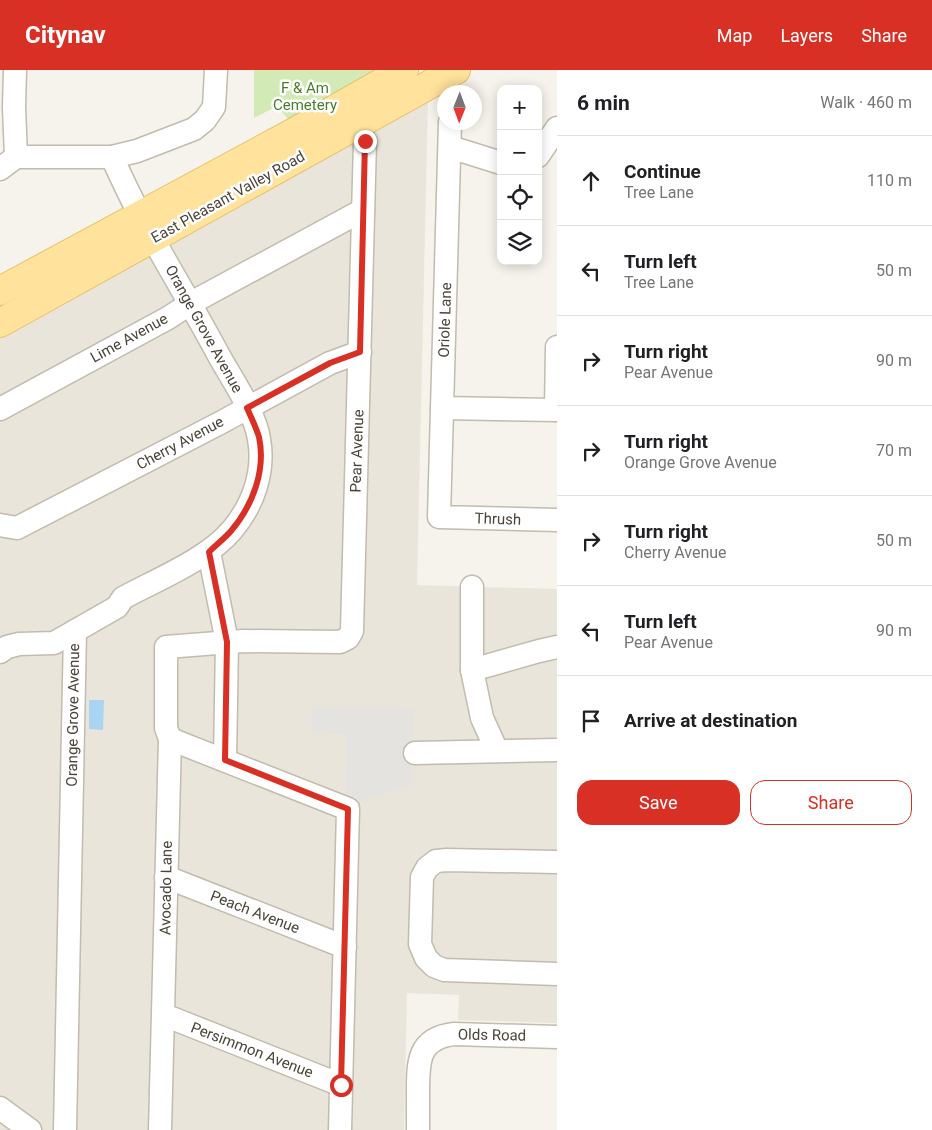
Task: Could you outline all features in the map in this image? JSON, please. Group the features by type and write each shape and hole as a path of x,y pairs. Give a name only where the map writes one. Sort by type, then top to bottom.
{"main road":[{"name":"East Pleasant Valley Road","path":"0,323 147,227 404,70"},
{"name":"East Pleasant Valley Road","path":"0,291 147,227 451,77"}],"street":[{"path":"15,70 14,107 8,163 112,157 170,140 194,129 205,120 214,107 216,70"},
{"path":"542,150 557,128"},
{"name":"Oriole Lane","path":"440,517 450,130"},
{"name":"Pear Avenue","path":"166,647 227,642 340,642 348,638 352,631 365,141"},
{"path":"450,147 497,163"},
{"name":"Orange Grove Avenue","path":"65,1130 75,631 118,607 123,598 209,552 230,532 253,496 259,478 261,457 259,438 247,408 191,303 147,227 112,157"},
{"name":"Lime Avenue","path":"0,409 363,210"},
{"path":"442,408 557,410 557,347"},
{"name":"Cherry Avenue","path":"0,525 17,528 330,363 360,352"},
{"name":"Thrush","path":"440,517 557,520"},
{"path":"209,552 227,642 225,760"},
{"path":"472,587 472,670 482,718 497,751"},
{"path":"0,652 8,647 20,644 54,643 75,631"},
{"name":"Avocado Lane","path":"160,1130 170,739 166,728 166,647"},
{"path":"472,670 557,647"},
{"path":"170,739 348,809 340,1130"},
{"path":"415,753 557,750"},
{"path":"557,862 447,860 436,862 427,868 422,878 420,944 426,958 434,966 444,970 557,974"},
{"name":"Peach Avenue","path":"166,877 345,947"},
{"name":"Persimmon Avenue","path":"164,1015 341,1085"},
{"name":"Olds Road","path":"418,1130 418,1064 424,1050 431,1042 441,1036 454,1034 557,1037"},
{"path":"0,1108 30,1130"}],"shaded area":[{"path":"428,101 417,585 557,589 557,1023 458,1020 459,995 407,993 404,1130 0,1130 0,334"},
{"path":"312,707 414,709 412,785 359,802 345,797 347,735 311,732"}],"green space":[{"name":"F & Am Cemetery","path":"254,70 404,70 298,130 282,112 279,105 254,118"}],"water":[{"path":"89,700 104,700 103,730 89,729"}],"route":[{"path":"341,1085 348,809 225,760 227,642 209,552 237,523 253,496 259,478 261,457 258,432 247,408 330,363 360,352 365,141"}]}
